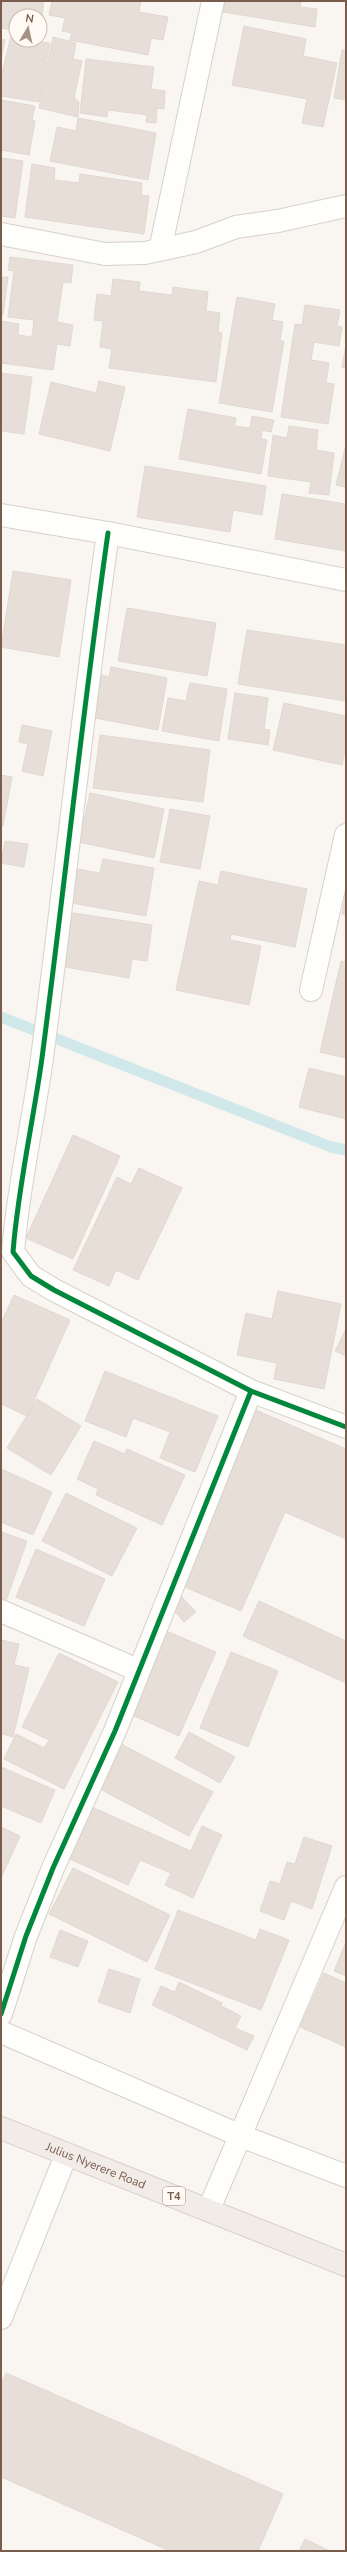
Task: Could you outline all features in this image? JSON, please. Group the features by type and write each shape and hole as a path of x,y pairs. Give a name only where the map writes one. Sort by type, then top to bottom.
{"highway":[{"name":"Julius Nyerere Road","path":"1,2128 346,2265"}],"street":[{"path":"160,250 212,1"},
{"path":"1,234 105,254 145,253 196,242 236,227 278,221 346,206"},
{"path":"1,515 346,580"},
{"path":"108,534 87,681 42,1059 16,1213 13,1252 32,1276 54,1290 251,1391 346,1427"},
{"path":"310,990 346,835"},
{"path":"1,2014 26,1936 138,1670 251,1391"},
{"path":"1,1611 138,1670"},
{"path":"209,2210 346,1887"},
{"path":"1,2032 241,2136 346,2176"},
{"path":"1,2318 66,2155"}],"building":[{"path":"1,1 44,1 43,8 8,8 8,29 1,28"},
{"path":"52,1 141,1 139,12 168,17 163,40 151,38 148,55 70,40 72,33 62,31 65,18 49,15"},
{"path":"225,1 301,1 300,7 317,9 315,27 223,12"},
{"path":"244,26 306,39 303,56 337,63 323,127 302,123 307,99 232,85"},
{"path":"53,37 76,43 73,59 82,61 74,98 79,102 78,117 39,108"},
{"path":"1,39 5,40 1,60"},
{"path":"48,43 50,43 39,102 1,96 1,77 8,48 48,48"},
{"path":"342,50 346,50 346,100 334,98"},
{"path":"86,59 154,67 151,89 165,91 164,109 157,108 156,123 146,122 147,115 108,110 107,117 80,113"},
{"path":"1,100 35,106 32,120 35,121 29,155 1,150"},
{"path":"78,118 156,133 148,180 50,161 57,127 76,131"},
{"path":"1,158 23,161 15,218 1,216"},
{"path":"32,164 55,168 54,180 79,183 80,174 142,183 141,195 149,196 144,234 25,217"},
{"path":"10,257 73,265 71,283 63,282 57,322 73,325 70,346 57,344 53,370 1,363 1,321 19,324 18,335 32,337 34,320 8,317 14,271 8,270"},
{"path":"1,277 8,277 3,315 1,315"},
{"path":"113,279 140,282 139,291 172,295 173,287 208,292 206,311 220,313 218,332 222,333 216,382 109,368 112,349 100,347 103,321 94,320 97,294 111,296"},
{"path":"237,297 275,304 272,320 283,322 280,341 284,341 272,412 219,403"},
{"path":"305,305 340,310 337,326 342,327 339,346 314,342 311,360 329,363 326,383 334,384 328,424 281,417 295,324 302,325"},
{"path":"346,345 346,368 342,367"},
{"path":"1,373 32,377 24,434 1,431"},
{"path":"99,381 125,387 110,451 39,434 51,382 96,393"},
{"path":"188,409 236,418 234,426 250,428 252,416 274,420 271,432 262,430 261,439 267,440 261,474 179,459"},
{"path":"289,426 318,430 316,450 334,453 329,495 309,493 311,482 268,476 273,435 287,438"},
{"path":"346,445 346,487 336,485"},
{"path":"145,466 266,486 262,515 233,510 230,532 137,517"},
{"path":"282,494 346,504 346,551 275,539"},
{"path":"13,571 71,580 59,657 1,647"},
{"path":"127,608 216,623 207,676 118,661"},
{"path":"247,630 346,645 346,701 238,684"},
{"path":"111,667 167,678 158,730 90,717 98,674 109,677"},
{"path":"190,683 227,689 219,741 162,731 168,698 186,701"},
{"path":"235,693 268,698 264,729 270,730 268,745 228,739"},
{"path":"284,703 346,716 346,747 342,765 273,750"},
{"path":"22,725 52,731 43,776 22,771 28,744 19,742"},
{"path":"100,735 210,750 203,802 93,788"},
{"path":"1,775 12,777 3,826 1,826"},
{"path":"90,793 164,809 154,858 79,842"},
{"path":"170,809 210,816 200,869 160,862"},
{"path":"5,841 28,844 24,867 1,863"},
{"path":"103,859 154,868 146,916 71,903 77,869 100,873"},
{"path":"221,871 307,889 295,947 231,934 230,940 261,946 249,1005 176,990 199,881 218,885"},
{"path":"346,891 346,915 342,914"},
{"path":"67,912 152,925 147,961 132,959 129,978 59,966"},
{"path":"341,961 346,962 346,1058 320,1052"},
{"path":"309,1068 346,1077 346,1119 299,1107"},
{"path":"73,1135 120,1156 73,1259 26,1238"},
{"path":"139,1168 182,1188 138,1280 116,1270 109,1286 73,1270 117,1177 131,1184"},
{"path":"278,1291 341,1304 324,1389 274,1379 277,1363 237,1355 246,1313 272,1319"},
{"path":"14,1295 70,1320 27,1416 1,1404 1,1323"},
{"path":"346,1329 346,1356 335,1351"},
{"path":"105,1371 218,1416 195,1472 160,1458 170,1432 133,1418 126,1437 85,1421"},
{"path":"37,1399 81,1426 51,1475 7,1448"},
{"path":"256,1410 346,1449 346,1539 285,1512 241,1611 180,1585"},
{"path":"94,1441 125,1454 127,1449 185,1475 162,1525 96,1495 98,1489 77,1479"},
{"path":"1,1469 52,1492 33,1535 1,1522"},
{"path":"66,1493 137,1528 112,1576 42,1541"},
{"path":"2,1532 27,1541 6,1601 1,1599"},
{"path":"36,1549 105,1579 84,1626 16,1597"},
{"path":"179,1594 196,1612 184,1622 168,1603"},
{"path":"259,1601 346,1641 346,1683 243,1636"},
{"path":"166,1631 216,1652 179,1736 130,1714"},
{"path":"1,1640 19,1644 14,1665 29,1668 13,1737 1,1734"},
{"path":"231,1652 278,1671 248,1747 200,1728"},
{"path":"59,1653 118,1682 64,1789 4,1759 16,1734 44,1748 49,1740 22,1727"},
{"path":"189,1732 235,1757 220,1783 175,1758"},
{"path":"121,1744 213,1792 189,1836 98,1788"},
{"path":"1,1767 55,1790 41,1823 1,1806"},
{"path":"87,1805 191,1851 202,1826 222,1835 193,1898 165,1885 171,1873 140,1860 128,1885 63,1856"},
{"path":"1,1827 20,1836 1,1878"},
{"path":"304,1837 332,1846 312,1909 291,1901 284,1920 260,1911 270,1881 280,1884 287,1862 295,1864"},
{"path":"73,1868 170,1915 147,1962 49,1914"},
{"path":"178,1910 256,1940 260,1929 289,1940 261,2010 155,1969"},
{"path":"60,1930 88,1941 78,1967 50,1957"},
{"path":"346,1942 346,1976 334,1971"},
{"path":"109,1969 140,1979 130,2013 98,2002"},
{"path":"324,1973 346,1983 346,2047 300,2027"},
{"path":"179,1982 222,2003 221,2006 241,2016 235,2028 254,2036 247,2050 152,2005 161,1986 175,1992"},
{"path":"6,2373 283,2494 258,2551 170,2551 1,2477 1,2384"},
{"path":"305,2539 330,2551 299,2551"}],"waterway":[{"path":"1,1017 331,1147 346,1150"}],"cycle path":[{"path":"108,533 90,664 42,1058 18,1203 13,1252 31,1276 54,1290 251,1391 346,1427"},
{"path":"1,2014 26,1936 53,1868 115,1731 251,1391"}]}
